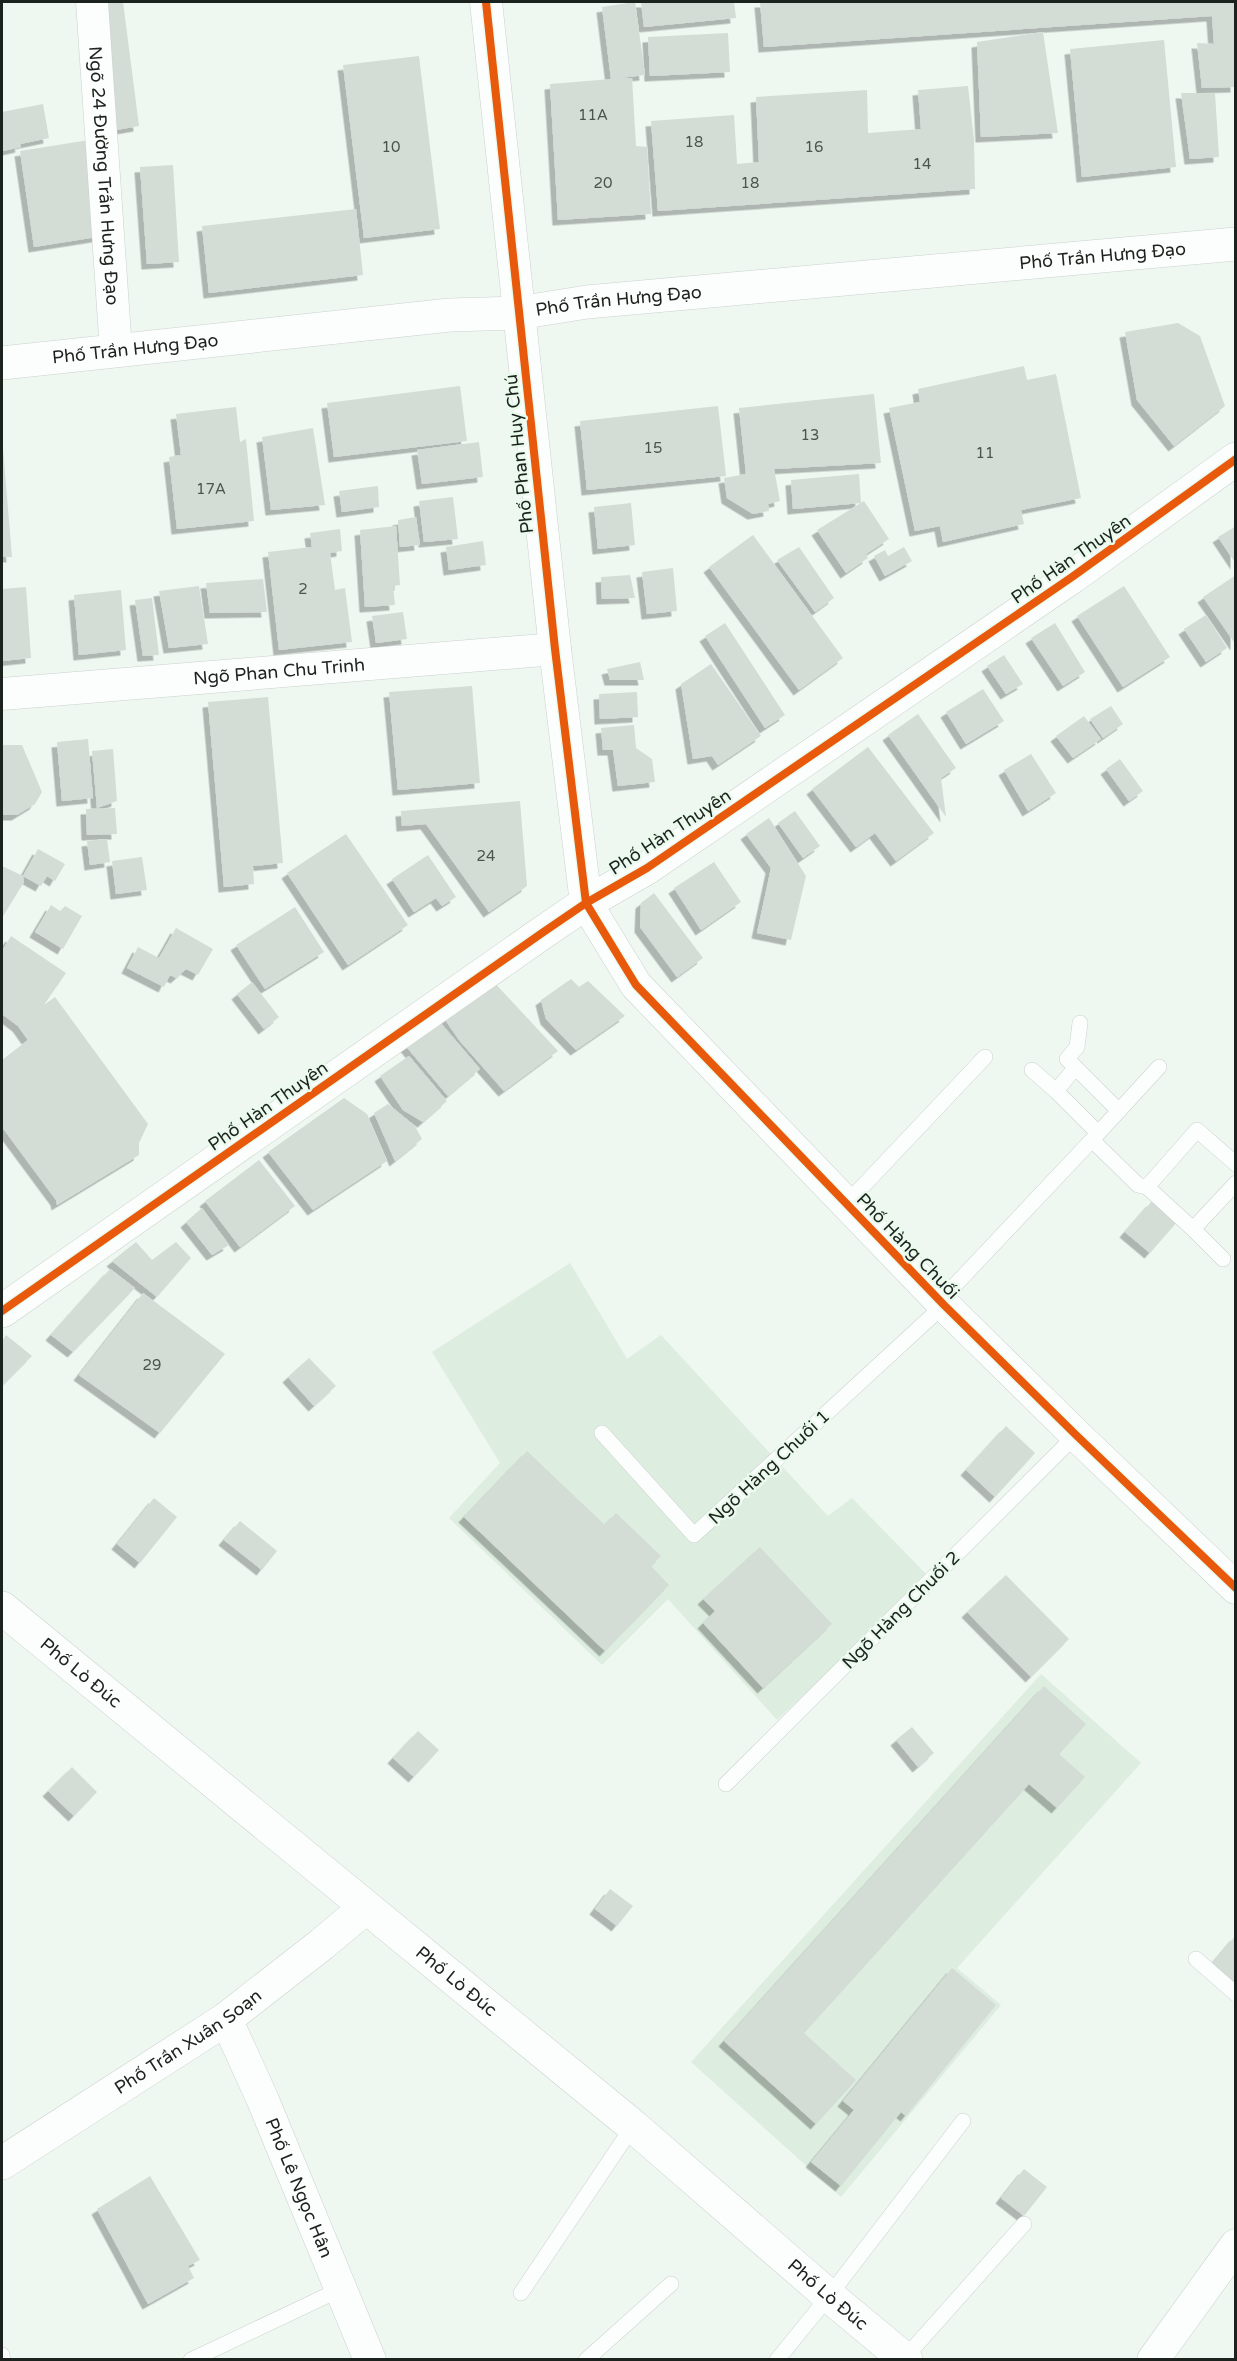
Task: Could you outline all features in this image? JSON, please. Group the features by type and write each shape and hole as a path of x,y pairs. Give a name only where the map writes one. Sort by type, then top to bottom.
{"street":[{"name":"Ngõ 24 Đường Trần Hưng Đạo","path":"92,2 116,351"},
{"name":"Phố Phan Huy Chú","path":"486,2 555,649 586,903"},
{"name":"Phố Trần Hưng Đạo","path":"2,363 450,315 518,313 587,302 1236,244"},
{"name":"Phố Hàn Thuyên","path":"2,1311 586,903 648,868 1072,578 1236,459"},
{"name":"Ngõ Phan Chu Trinh","path":"2,694 555,649"},
{"name":"Phố Hàng Chuối","path":"586,903 636,985 942,1303 1236,1588"},
{"name":"Phố Lò Đúc","path":"2,1608 633,2126 904,2359"},
{"name":"Phố Trần Xuân Soạn","path":"2,2163 226,2019 365,1908"},
{"name":"Phố Lê Ngọc Hân","path":"226,2019 262,2098 370,2360"},
{"path":"1153,2360 1236,2246"}],"lane":[{"path":"1080,1023 1077,1047 1067,1059 1119,1110"},
{"path":"846,1204 986,1057"},
{"path":"942,1303 1159,1067"},
{"path":"1032,1070 1056,1091 1138,1185 1147,1187 1223,1259"},
{"path":"1056,1091 1071,1073"},
{"path":"1147,1187 1197,1130 1236,1164"},
{"path":"1193,1229 1236,1183"},
{"name":"Ngõ Hàng Chuối 1","path":"602,1433 694,1535 942,1303"},
{"name":"Ngõ Hàng Chuối 2","path":"726,1784 1076,1435"},
{"path":"1196,1959 1236,1994"},
{"path":"777,2360 963,2121"},
{"path":"521,2294 633,2126"},
{"path":"904,2359 1024,2224"},
{"path":"586,2360 671,2284"},
{"path":"191,2360 341,2289"},
{"path":"2,2355 3,2360"}],"shaded area":[{"path":"570,1263 627,1359 661,1335 828,1516 852,1498 929,1577 777,1720 668,1599 602,1665 449,1518 500,1463 432,1352"},
{"path":"1041,1674 1141,1763 957,1968 1001,2005 841,2197 691,2062"}],"building":[{"path":"98,2 123,2 139,126 116,130 110,90 120,87 107,89"},
{"path":"635,2 645,75 620,78 632,78 636,146 647,147 651,214 558,220 550,84 611,79 602,7"},
{"path":"641,2 734,2 736,18 644,27"},
{"path":"760,2 1236,2 1236,87 1202,88 1197,43 1214,44 1212,16 764,47"},
{"path":"1043,32 1058,133 981,137 977,42"},
{"path":"728,33 730,72 650,76 648,37"},
{"path":"1164,40 1176,167 1082,177 1070,49"},
{"path":"419,56 440,229 364,238 343,65"},
{"path":"968,86 974,140 975,189 658,211 651,121 734,115 737,164 759,162 756,97 867,90 868,133 921,129 918,90"},
{"path":"1181,93 1215,93 1219,157 1190,159"},
{"path":"43,104 49,138 20,144 21,147 3,151 2,112"},
{"path":"89,140 103,236 34,247 20,151"},
{"path":"173,165 179,262 147,264 140,167"},
{"path":"356,209 363,275 209,293 202,226"},
{"path":"1178,323 1200,336 1225,406 1174,446 1137,400 1125,332"},
{"path":"1024,366 1027,380 1056,374 1081,498 1021,510 1024,524 943,542 940,526 915,531 889,408 920,402 918,389"},
{"path":"460,386 467,441 334,457 327,403"},
{"path":"874,394 881,463 774,469 780,501 768,504 769,511 753,514 727,498 724,478 746,474 739,408"},
{"path":"718,406 726,476 587,490 580,421"},
{"path":"236,407 240,442 246,439 254,521 177,529 169,457 181,455 176,414"},
{"path":"313,428 325,505 271,510 262,437"},
{"path":"479,442 483,477 422,484 417,450"},
{"path":"3,448 12,557 2,557"},
{"path":"859,474 861,503 793,509 791,480"},
{"path":"378,486 379,507 342,512 339,491"},
{"path":"453,497 458,539 424,542 419,501"},
{"path":"864,501 889,539 866,554 868,558 846,573 817,530"},
{"path":"631,503 635,545 598,549 594,507"},
{"path":"416,517 420,545 400,547 398,520"},
{"path":"396,526 400,585 393,586 395,605 365,607 360,530"},
{"path":"1236,526 1236,564 1218,537"},
{"path":"340,529 342,551 330,553 335,590 345,588 352,642 279,650 268,552 312,547 310,533"},
{"path":"753,535 843,658 799,690 709,567"},
{"path":"483,541 486,565 449,570 446,547"},
{"path":"799,547 834,598 815,612 777,560"},
{"path":"904,547 912,561 885,576 874,556 885,550 888,556"},
{"path":"673,568 677,611 647,614 642,572"},
{"path":"630,575 635,598 602,599 601,577"},
{"path":"1236,575 1236,645 1203,597"},
{"path":"263,579 267,612 210,613 206,583"},
{"path":"199,586 208,644 169,648 159,591"},
{"path":"1124,586 1170,657 1123,687 1077,616"},
{"path":"26,587 31,658 2,661 2,589"},
{"path":"121,590 126,650 79,655 74,595"},
{"path":"152,598 159,655 143,656 135,600"},
{"path":"403,612 407,639 376,643 372,616"},
{"path":"1206,615 1227,648 1206,662 1184,629"},
{"path":"725,623 785,715 765,728 705,636"},
{"path":"1055,623 1085,672 1063,686 1031,638"},
{"path":"1004,655 1023,684 1006,694 987,666"},
{"path":"640,662 644,680 610,680 607,669"},
{"path":"711,664 761,736 718,765 712,756 693,759 681,684"},
{"path":"472,686 480,783 398,790 389,692"},
{"path":"983,689 1004,721 966,744 946,712"},
{"path":"637,692 638,717 600,719 599,694"},
{"path":"268,697 283,863 253,866 254,884 224,887 208,702"},
{"path":"1111,706 1123,724 1103,738 1090,719"},
{"path":"918,714 956,768 941,778 946,817 888,735"},
{"path":"1084,716 1101,739 1073,758 1056,736"},
{"path":"634,725 636,748 652,759 655,782 618,786 613,750 603,750 601,728"},
{"path":"88,739 93,798 62,801 57,742"},
{"path":"2,745 22,745 42,792 35,804 17,815 2,815"},
{"path":"868,747 934,833 896,861 875,833 856,847 812,789"},
{"path":"113,749 117,801 97,808 92,751"},
{"path":"1031,754 1056,793 1028,811 1004,770"},
{"path":"1120,759 1143,791 1129,801 1106,769"},
{"path":"520,801 527,886 489,912 426,824 402,826 401,811"},
{"path":"115,808 117,834 87,835 86,809"},
{"path":"795,811 820,846 803,858 778,823"},
{"path":"769,818 806,876 791,940 757,933 771,868 746,834"},
{"path":"346,834 408,925 348,965 287,873"},
{"path":"107,839 110,862 90,865 87,841"},
{"path":"38,849 65,864 55,881 47,876 41,886 23,876"},
{"path":"428,855 456,897 442,906 436,898 414,912 392,879"},
{"path":"142,857 147,890 116,894 112,861"},
{"path":"714,862 741,902 701,930 674,888"},
{"path":"2,866 23,876 24,882 2,918"},
{"path":"654,893 703,958 677,977 640,927 641,903"},
{"path":"51,905 60,911 65,906 82,916 63,949 35,932"},
{"path":"295,907 324,952 265,989 236,945"},
{"path":"176,928 213,949 198,975 186,969 176,978 170,975 164,987 127,968 138,947 159,958"},
{"path":"11,936 66,973 44,1005 55,997 148,1124 139,1143 139,1155 57,1205 56,1200 2,1127 2,1060 28,1040 18,1026 2,1014 2,951"},
{"path":"571,979 579,987 588,981 625,1016 576,1050 546,1019 541,1000"},
{"path":"492,980 558,1051 504,1091 459,1040 442,1015"},
{"path":"252,982 279,1017 264,1029 237,994"},
{"path":"439,1021 480,1069 448,1096 404,1044"},
{"path":"409,1056 447,1101 423,1122 403,1110 380,1076"},
{"path":"344,1098 367,1114 387,1161 313,1210 268,1152"},
{"path":"388,1104 415,1126 422,1139 395,1161 374,1113"},
{"path":"259,1160 295,1206 240,1247 205,1201"},
{"path":"1152,1201 1177,1222 1150,1253 1125,1232"},
{"path":"202,1208 229,1245 212,1255 186,1222"},
{"path":"136,1242 152,1260 176,1242 191,1258 157,1297 112,1261"},
{"path":"110,1269 135,1288 73,1352 51,1335"},
{"path":"143,1293 225,1354 160,1433 79,1375"},
{"path":"6,1335 32,1356 2,1386 2,1341"},
{"path":"309,1358 336,1386 314,1406 288,1377"},
{"path":"1006,1426 1035,1453 995,1497 966,1470"},
{"path":"527,1451 605,1525 616,1513 661,1556 651,1566 669,1585 605,1651 464,1517"},
{"path":"154,1498 177,1517 140,1563 117,1544"},
{"path":"240,1521 277,1551 262,1570 224,1540"},
{"path":"760,1547 832,1624 763,1688 703,1623 715,1611 703,1599"},
{"path":"1006,1575 1069,1639 1031,1677 967,1612"},
{"path":"1044,1686 1086,1724 1059,1754 1085,1777 1057,1808 1029,1784 804,2033 856,2080 816,2124 724,2041"},
{"path":"912,1727 934,1753 918,1767 896,1740"},
{"path":"418,1731 439,1750 414,1777 393,1758"},
{"path":"72,1767 97,1792 74,1816 48,1791"},
{"path":"610,1889 633,1906 617,1926 595,1909"},
{"path":"1236,1935 1236,1986 1211,1965"},
{"path":"952,1968 996,2005 906,2116 901,2112 841,2186 811,2162 854,2110 843,2101"},
{"path":"1024,2169 1047,2187 1024,2216 1001,2198"},
{"path":"150,2176 200,2260 188,2266 194,2278 148,2304 97,2209"}],"cycle path":[{"path":"486,2 555,649 586,903 636,985 944,1305 1236,1588"},
{"path":"2,1311 542,933 586,903 647,868 1072,577 1236,459"}]}
